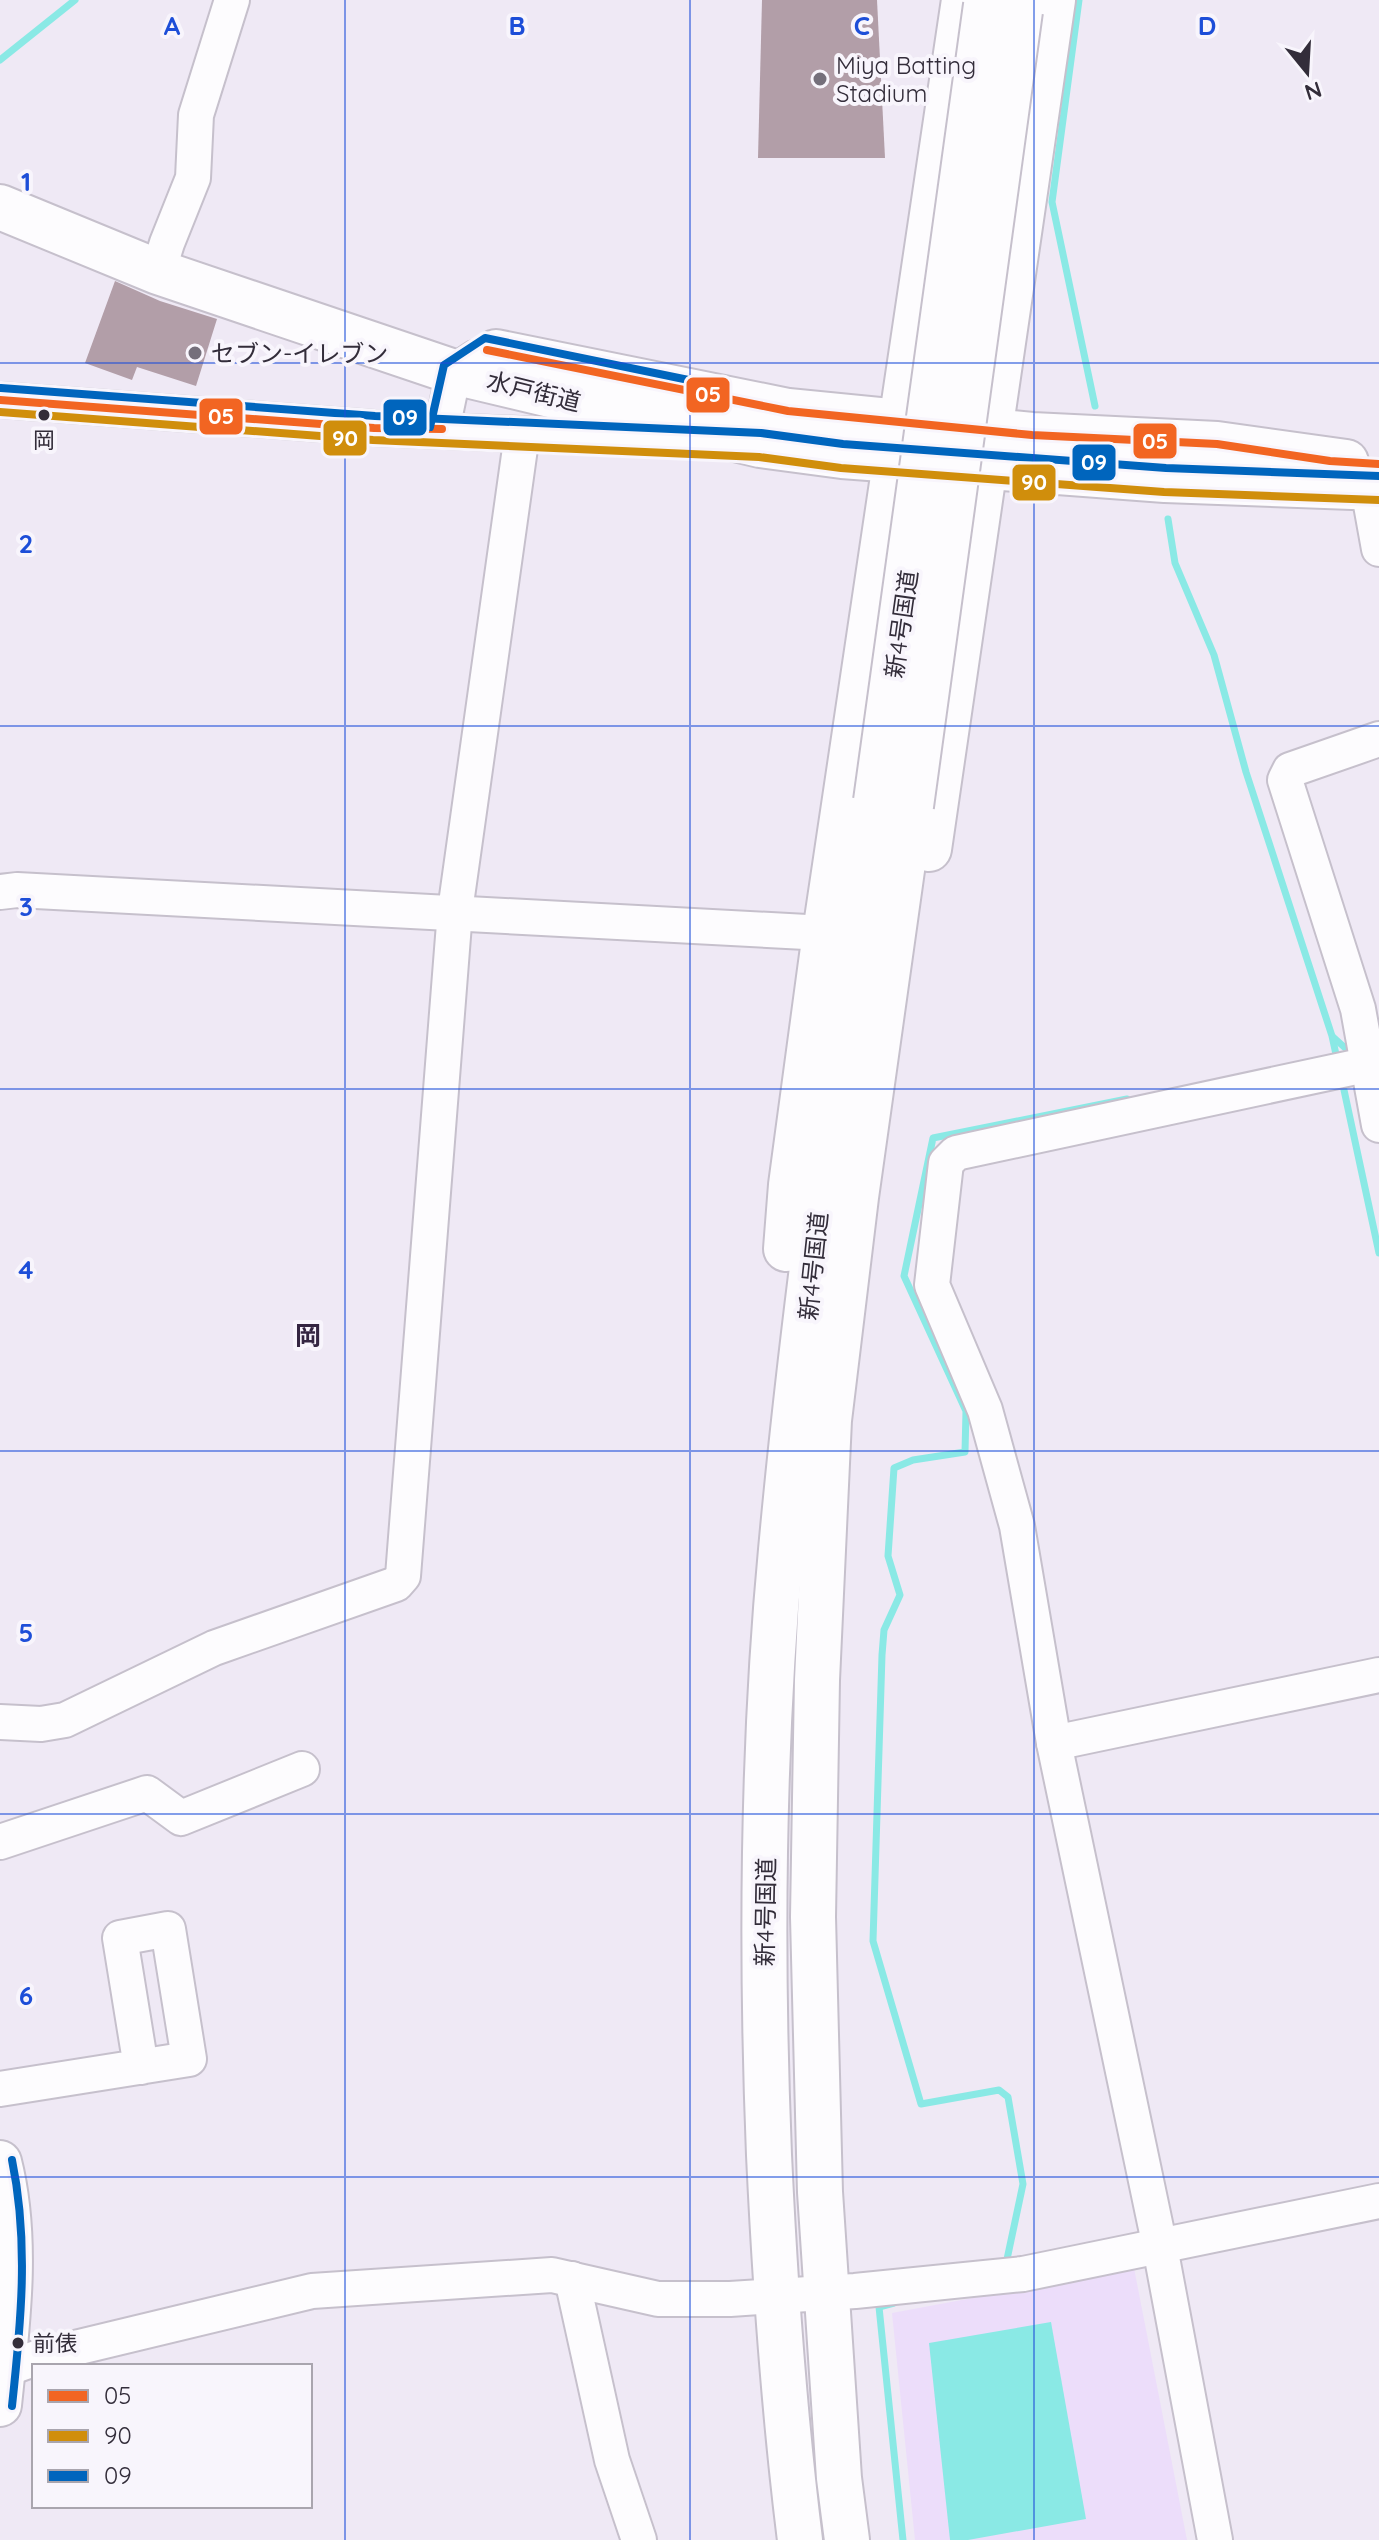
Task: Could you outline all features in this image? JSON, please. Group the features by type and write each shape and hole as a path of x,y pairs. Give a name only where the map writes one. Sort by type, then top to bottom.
{"highway":[{"path":"780,1551 772,1417 791,1185 825,933 899,441 1005,3"},
{"path":"824,1552 849,1416 987,449 1005,3"},
{"name":"新4号国道","path":"847,2540 839,2478 825,2293 813,1917 817,1680 833,1390 856,1197 894,804 1005,3"},
{"name":"水戸街道","path":"0,176 162,258"},
{"name":"水戸街道","path":"0,207 162,258 317,297 471,361 760,445 842,456 899,441"},
{"name":"水戸街道","path":"471,361 788,411 899,441 987,449 1165,480 1375,480"},
{"name":"新4号国道","path":"800,2540 776,2297 765,2056 768,1744 780,1551 821,1191 894,804"}],"main road":[{"path":"0,2162 9,2213 10,2253 2,2388"}],"street":[{"path":"162,258 193,178 196,115 232,0"},
{"path":"442,429 471,361"},
{"path":"0,400 374,428 760,445"},
{"path":"1,1718 41,1724 65,1720 214,1648 396,1584 403,1576 455,911 522,434"},
{"path":"1375,480 1379,549"},
{"path":"1379,739 1290,770 1285,780 1373,1064 1379,1125"},
{"path":"0,892 17,890 455,911 825,933"},
{"path":"1215,2540 1160,2247 1054,1743 1017,1526 985,1410 932,1285 946,1163 956,1153 1373,1064"},
{"path":"1054,1743 1379,1675"},
{"path":"0,1842 147,1793 181,1818 302,1769"},
{"path":"0,2089 141,2067"},
{"path":"2,2388 42,2356 312,2291 552,2275 658,2299 825,2293 1023,2274 1379,2201"},
{"path":"572,2279 612,2460 639,2540"}],"shaded area":[{"path":"1134,2268 1187,2540 915,2540 892,2313"},
{"path":"1051,2322 1086,2519 968,2540 950,2540 929,2343"}],"building":[{"name":"Miya Batting Stadium","path":"762,0 877,0 885,158 758,158"},
{"path":"115,281 160,301 217,319 196,386 137,367 132,380 85,363"}],"waterway":[{"path":"0,60 75,0"},
{"path":"1079,0 1052,202 1095,406"},
{"path":"1168,519 1175,563 1214,655 1246,772 1337,1059"},
{"path":"1333,1037 1353,1055"},
{"path":"1344,1090 1379,1253"},
{"path":"1006,2264 1023,2184 1008,2097 999,2090 921,2104 873,1941 882,1655 884,1630 900,1595 888,1556 894,1468 913,1460 965,1452 966,1411 904,1276 933,1138 1127,1099"},
{"path":"894,2303 879,2307 903,2540"}],"transit line":[{"name":"09","path":"430,427 444,365 485,338 708,384"},
{"name":"05","path":"487,350 788,411 1032,435 1217,444 1330,461 1379,464"},
{"name":"09","path":"1,388 375,416 761,433 843,444 1166,468 1379,476"},
{"name":"05","path":"0,400 374,428 442,429"},
{"name":"90","path":"0,412 373,440 759,457 841,468 1164,492 1379,500"},
{"name":"09","path":"12,2160 22,2252 12,2406"}],"place":[{"name":"Miya Batting Stadium","path":"820,79"},
{"name":"セブン-イレブン","path":"195,353"},
{"name":"岡","path":"44,415"},
{"name":"前俵","path":"18,2343"}],"district":[{"name":"岡","path":"308,1335"}]}
